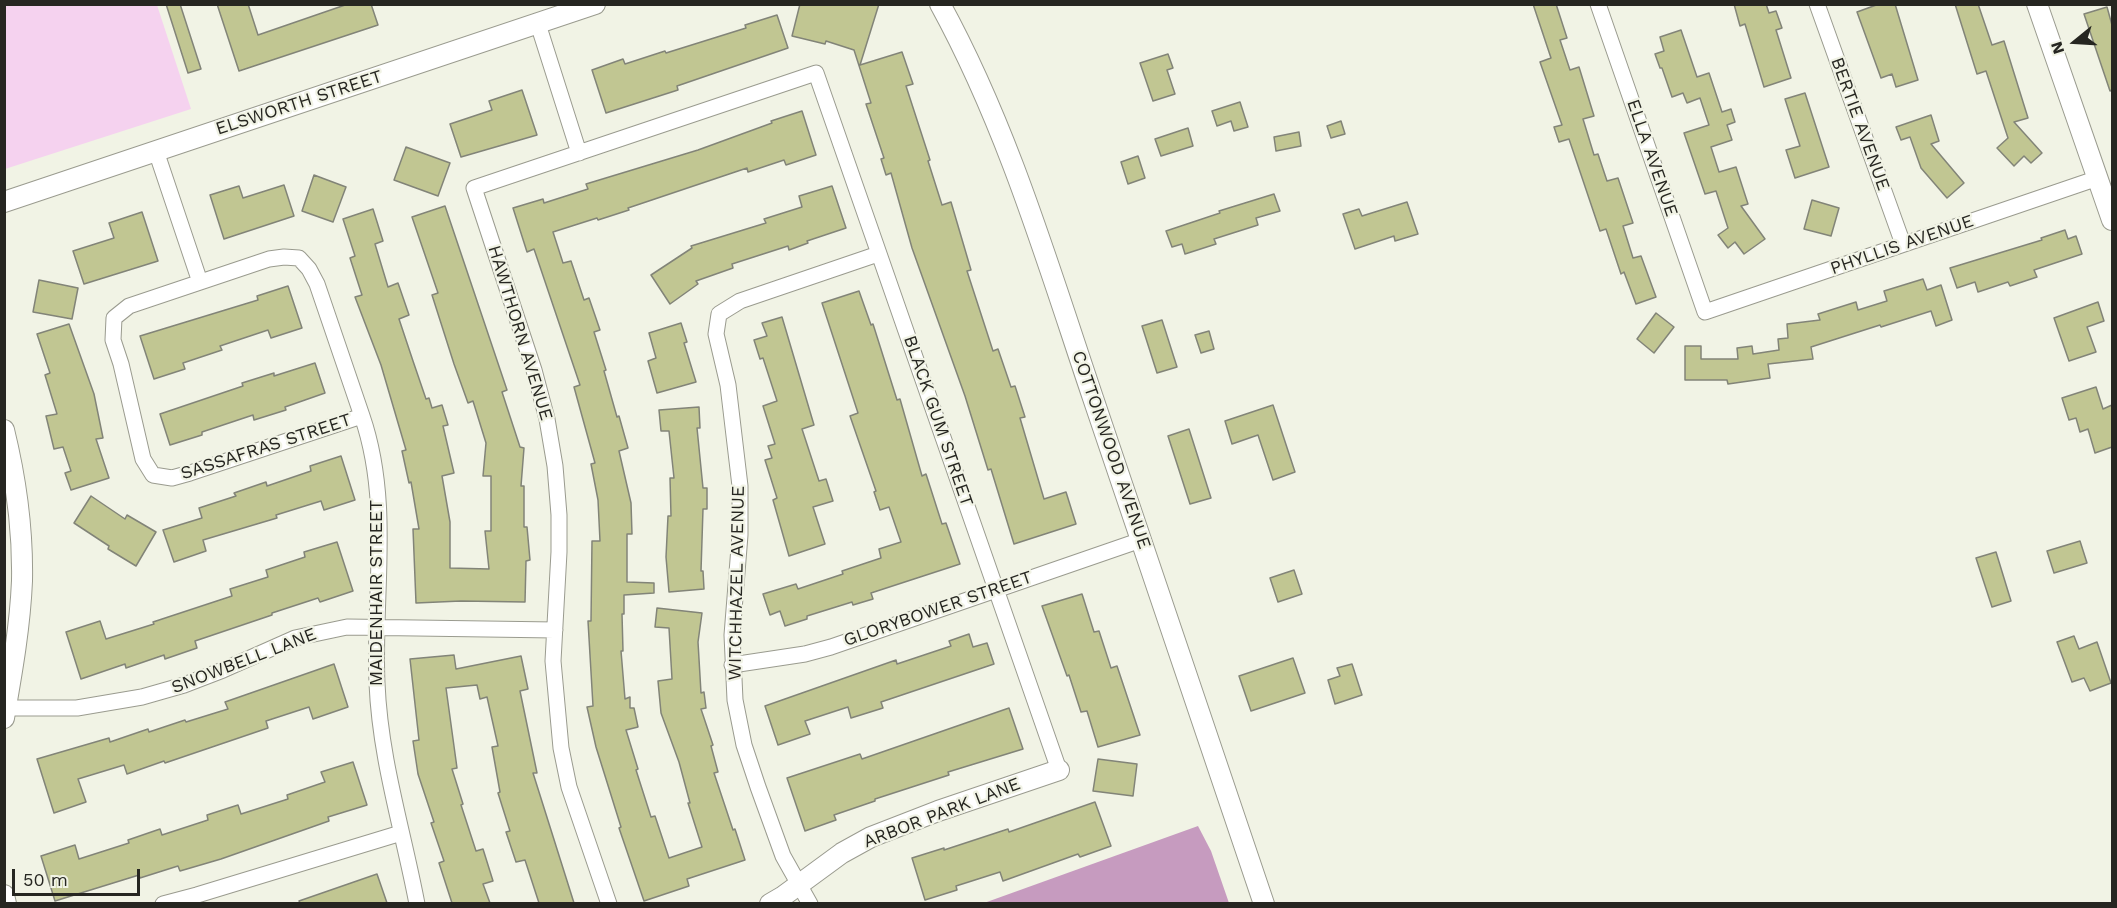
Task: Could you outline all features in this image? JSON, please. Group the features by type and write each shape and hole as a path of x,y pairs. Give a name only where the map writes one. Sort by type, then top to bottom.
{"street":[{"name":"ELSWORTH STREET","path":"4,202 595,4"},
{"name":"COTTONWOOD AVENUE","path":"940,4 963,46 998,125 1042,247 1264,903"},
{"name":"ELLA AVENUE","path":"1598,4 1705,312"},
{"name":"BERTIE AVENUE","path":"1818,4 1903,244"},
{"path":"2037,4 2112,220"},
{"path":"538,24 579,153"},
{"name":"HAWTHORN AVENUE","path":"609,903 569,787 561,748 554,681 559,515 555,466 547,419 534,370 474,188 816,73"},
{"name":"BLACK GUM STREET","path":"816,73 1059,770"},
{"path":"156,151 200,282"},
{"name":"PHYLLIS AVENUE","path":"1705,312 2098,178"},
{"name":"WITCHHAZEL AVENUE","path":"810,903 783,856 744,745 735,700 732,635 740,535 740,486 728,385 716,334 719,314 740,301 878,254"},
{"name":"MAIDENHAIR STREET","path":"200,282 269,259 284,257 299,258 309,269 317,284 368,433 379,506 381,553 376,684 392,795 417,903"},
{"name":"SASSAFRAS STREET","path":"200,282 129,306 114,318 113,340 121,364 143,459 153,475 172,478 190,473 362,416"},
{"path":"4,430 15,480 20,525 22,580 5,713"},
{"name":"GLORYBOWER STREET","path":"732,665 805,654 1141,540"},
{"name":"SNOWBELL LANE","path":"5,713 77,708 142,697 204,678 295,638 347,627 555,630"},
{"name":"ARBOR PARK LANE","path":"770,903 842,853 871,837 938,811 1059,770"},
{"path":"164,903 400,833"},
{"path":"4,895 6,903"}],"shaded area":[{"path":"4,5 157,5 191,109 5,169"},
{"path":"1198,826 1211,851 1229,903 984,903"}],"building":[{"path":"166,4 180,4 201,69 188,73"},
{"path":"217,4 248,4 258,35 348,4 371,4 378,25 239,71"},
{"path":"800,4 879,4 860,65 902,52 913,84 906,86 930,160 928,161 942,205 951,202 971,270 967,271 993,351 998,349 1011,387 1015,386 1025,417 1020,418 1044,499 1066,492 1076,524 1014,544 991,469 988,470 965,396 912,248 891,173 886,175 881,159 884,158 866,104 871,103 854,50 826,41 825,44 792,36"},
{"path":"1533,4 1556,4 1567,38 1560,40 1570,70 1579,67 1594,116 1583,119 1594,155 1598,154 1607,181 1618,178 1633,223 1623,226 1633,258 1641,256 1656,297 1636,304 1624,272 1621,274 1606,229 1600,231 1569,139 1559,142 1554,127 1562,125 1540,62 1551,58"},
{"path":"1734,4 1766,4 1769,13 1776,11 1782,28 1776,30 1791,78 1764,87 1745,24 1740,26"},
{"path":"1879,4 1895,4 1918,80 1896,87 1892,74 1881,78 1857,12"},
{"path":"1955,4 1978,4 1992,45 2004,41 2028,118 2014,122 2042,153 2031,163 2024,156 2014,166 1997,148 2008,138 1986,71 1977,74"},
{"path":"2107,7 2112,25 2112,90 2110,91 2084,14"},
{"path":"777,15 788,48 677,86 678,90 606,113 592,70 623,59 625,64 665,51 666,53 746,28 745,25"},
{"path":"1681,30 1697,77 1709,73 1722,112 1731,109 1735,122 1727,125 1732,140 1711,147 1719,172 1736,167 1748,204 1741,206 1765,239 1744,254 1735,242 1728,248 1718,235 1728,228 1716,191 1705,194 1684,133 1709,125 1700,98 1687,103 1683,93 1672,97 1655,54 1664,51 1660,37"},
{"path":"1168,54 1173,68 1167,70 1175,94 1153,101 1140,63"},
{"path":"522,90 537,135 461,157 450,124 492,110 489,101"},
{"path":"1805,93 1829,167 1795,178 1786,150 1800,146 1785,99"},
{"path":"1240,102 1248,127 1234,131 1231,121 1217,126 1212,111"},
{"path":"802,111 816,155 786,165 784,160 748,172 747,168 628,208 629,210 553,232 563,263 571,261 584,300 589,298 600,330 594,332 606,370 604,371 628,448 619,451 631,503 632,534 627,534 627,582 654,583 654,593 624,595 624,614 622,614 623,651 621,651 625,699 630,697 630,708 634,708 638,727 626,730 638,769 636,770 651,817 655,816 669,858 702,847 688,803 690,803 679,762 661,713 658,681 672,679 669,628 655,627 657,608 702,613 698,642 701,693 704,692 706,708 701,709 713,745 711,746 718,772 714,773 745,860 687,879 689,886 644,901 619,828 621,827 596,747 587,707 593,706 588,621 591,621 592,541 600,541 598,500 591,464 595,463 574,387 580,385 534,249 527,252 513,208 543,199 544,203 588,189 586,184 698,150"},
{"path":"1931,115 1939,141 1931,144 1964,183 1947,198 1921,168 1910,137 1901,140 1896,127"},
{"path":"1341,121 1345,134 1331,138 1327,126"},
{"path":"1188,128 1193,146 1161,156 1155,139"},
{"path":"1299,132 1301,146 1276,151 1274,137"},
{"path":"406,147 450,163 438,196 394,180"},
{"path":"1138,156 1145,178 1128,184 1121,162"},
{"path":"314,175 346,187 333,222 302,211"},
{"path":"284,185 294,216 224,239 210,195 239,186 243,198"},
{"path":"832,186 846,228 807,241 808,243 789,250 788,246 732,264 733,268 696,281 698,284 670,304 651,275 692,248 691,246 766,223 764,219 802,207 799,196"},
{"path":"1274,194 1280,211 1256,218 1258,225 1214,239 1216,244 1185,254 1182,244 1172,247 1166,231"},
{"path":"1812,200 1839,208 1831,236 1804,229"},
{"path":"1407,202 1418,234 1395,241 1394,236 1355,249 1343,214 1359,209 1362,216"},
{"path":"445,206 507,390 502,392 520,447 524,448 521,486 524,486 524,527 527,527 530,560 526,561 525,602 416,603 413,529 419,529 411,482 409,483 402,451 406,450 381,365 355,297 362,295 350,258 355,256 343,219 373,209 383,241 375,244 388,287 398,283 409,315 399,319 426,399 429,398 432,408 442,405 448,425 443,426 454,473 442,476 450,522 450,568 489,569 485,531 491,531 491,476 483,476 486,443 473,401 468,403 454,364 432,295 438,293 412,217"},
{"path":"142,212 158,261 84,284 73,251 114,238 109,223"},
{"path":"2065,230 2068,239 2076,236 2082,254 2034,270 2037,277 2010,286 2008,282 1978,292 1975,282 1957,288 1950,268 2042,240 2041,238"},
{"path":"1923,279 1927,290 1941,285 1952,320 1936,326 1931,311 1881,327 1880,325 1811,347 1813,359 1768,364 1770,378 1728,384 1727,380 1685,380 1685,346 1701,346 1701,359 1738,359 1737,348 1752,346 1753,354 1779,350 1778,339 1788,338 1787,324 1820,320 1818,314 1856,302 1858,310 1887,301 1884,291"},
{"path":"39,280 78,288 72,319 33,312"},
{"path":"288,286 302,328 271,338 268,330 220,346 222,350 183,363 185,369 154,379 140,336 258,300 257,296"},
{"path":"859,291 871,325 873,324 897,400 900,399 922,476 926,474 942,524 946,523 960,564 871,593 873,599 853,605 852,602 807,616 807,619 785,626 780,611 770,615 763,594 796,584 798,589 843,574 842,571 881,558 879,549 901,542 889,507 880,510 874,492 876,491 850,416 858,413 822,303"},
{"path":"2098,302 2104,321 2087,327 2096,352 2069,361 2054,318"},
{"path":"1656,313 1674,327 1654,353 1637,339"},
{"path":"782,317 814,425 802,429 819,481 826,479 833,501 813,507 825,544 789,556 773,500 777,498 765,460 772,458 768,446 775,444 763,406 777,401 763,358 760,359 754,340 767,336 762,323"},
{"path":"1162,320 1177,367 1157,373 1142,326"},
{"path":"681,323 687,342 684,343 696,382 657,393 648,361 656,358 649,333"},
{"path":"69,324 94,394 103,438 96,439 109,478 71,490 65,473 71,471 63,447 54,449 46,416 57,414 45,375 50,373 37,334"},
{"path":"1209,331 1214,349 1201,353 1195,335"},
{"path":"315,363 325,393 285,407 286,410 254,420 253,415 170,445 160,414 243,386 242,383"},
{"path":"2096,387 2103,409 2112,405 2112,447 2095,453 2088,429 2080,432 2076,418 2069,420 2062,398"},
{"path":"1273,405 1295,472 1273,480 1258,435 1232,444 1225,421"},
{"path":"699,407 700,428 697,428 703,488 707,488 707,509 703,509 701,571 703,571 704,589 669,592 666,557 668,516 671,516 670,478 674,478 669,431 661,431 659,410"},
{"path":"1189,429 1211,498 1190,504 1168,436"},
{"path":"341,456 355,500 324,510 321,501 276,515 277,518 203,540 206,551 174,562 163,530 202,518 199,508 236,496 234,493 266,482 267,486 311,471 310,466"},
{"path":"91,496 125,519 127,515 156,532 136,566 108,549 109,546 74,523"},
{"path":"2080,541 2087,563 2054,573 2047,551"},
{"path":"337,542 353,591 320,602 318,598 272,613 272,615 195,641 197,648 165,659 164,655 126,668 125,664 81,679 66,632 100,621 106,639 154,624 153,622 232,596 230,589 268,577 266,570 305,557 304,552"},
{"path":"1996,552 2011,601 1992,607 1976,558"},
{"path":"1294,570 1302,594 1278,602 1270,578"},
{"path":"1082,594 1094,632 1099,631 1111,668 1117,666 1140,735 1098,747 1087,711 1081,712 1042,606"},
{"path":"969,634 973,647 987,643 994,664 881,702 883,708 851,718 848,707 805,721 810,734 778,745 765,706 896,660 897,664 951,646 949,641"},
{"path":"2074,636 2079,649 2097,642 2111,683 2090,691 2084,678 2072,682 2057,642"},
{"path":"454,655 456,669 521,656 528,689 520,691 537,773 533,773 574,903 539,903 525,860 516,862 506,832 510,831 498,793 500,792 492,747 498,746 487,697 480,699 477,685 446,688 457,768 452,769 476,851 483,849 493,881 483,884 490,903 452,903 439,863 444,861 431,823 434,822 418,774 413,741 419,740 410,659"},
{"path":"1293,658 1305,693 1251,711 1239,676"},
{"path":"334,664 348,707 313,719 309,707 266,721 268,728 165,763 164,761 127,774 124,765 78,779 86,802 54,813 37,759 109,738 110,742 148,729 149,732 228,709 225,702"},
{"path":"1352,664 1362,695 1335,704 1328,680 1340,676 1337,668"},
{"path":"1009,708 1023,749 948,772 949,775 875,799 875,801 834,815 836,820 805,831 787,778 860,754 862,759"},
{"path":"1098,759 1137,764 1133,796 1093,791"},
{"path":"353,762 367,805 328,817 329,821 221,859 180,871 178,866 140,878 139,875 55,901 41,856 75,845 79,859 129,843 128,840 160,829 162,835 208,820 207,815 238,805 241,814 288,799 287,795 325,782 321,772"},
{"path":"1095,802 1111,846 1080,857 1078,854 1003,881 1000,872 956,886 957,890 925,900 912,858 1008,829 1009,832"},
{"path":"377,874 387,903 300,903 299,901"}]}
